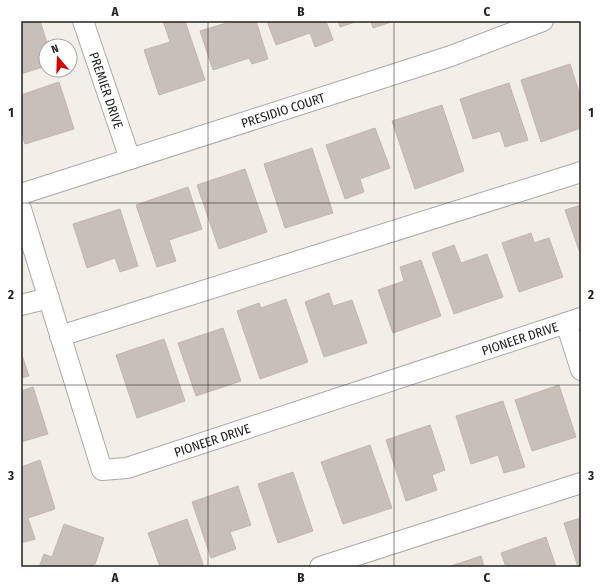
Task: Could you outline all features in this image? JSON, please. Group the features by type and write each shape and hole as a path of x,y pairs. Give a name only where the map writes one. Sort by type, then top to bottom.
{"street":[{"name":"PREMIER DRIVE","path":"83,21 130,159"},
{"name":"PRESIDIO COURT","path":"21,194 451,56 543,21"},
{"path":"60,336 581,172"},
{"name":"PIONEER DRIVE","path":"21,209 102,470 127,468 574,321"},
{"path":"21,305 49,298"},
{"path":"574,321 581,370"},
{"path":"320,567 581,483"}],"building":[{"path":"21,21 40,21 45,38 38,38 38,69 21,74"},
{"path":"163,21 185,21 205,80 159,95 144,50 170,42"},
{"path":"233,21 256,21 268,59 252,64 249,58 213,70 200,31"},
{"path":"267,21 326,21 333,40 315,47 310,33 276,45"},
{"path":"338,21 358,21 340,27"},
{"path":"371,21 394,21 373,28"},
{"path":"570,64 581,98 581,128 541,142 521,80"},
{"path":"59,82 74,129 25,144 21,131 21,95"},
{"path":"509,83 528,140 505,147 500,131 473,139 460,99"},
{"path":"442,105 464,171 415,189 392,121"},
{"path":"375,128 390,168 360,179 364,192 345,199 326,145"},
{"path":"312,148 333,213 285,228 264,164"},
{"path":"245,169 267,232 219,249 197,185"},
{"path":"188,187 202,229 169,240 176,261 157,267 136,205"},
{"path":"581,205 581,256 565,210"},
{"path":"120,209 138,266 120,272 115,258 87,268 73,224"},
{"path":"531,233 534,243 549,238 563,277 519,292 502,243"},
{"path":"454,245 461,263 487,254 503,297 454,314 432,253"},
{"path":"421,260 441,316 393,333 378,290 404,281 400,267"},
{"path":"329,293 333,306 352,300 367,343 324,357 305,302"},
{"path":"286,299 308,362 260,379 237,311 259,303 261,308"},
{"path":"223,328 241,381 196,396 178,343"},
{"path":"164,339 185,401 137,418 116,355"},
{"path":"21,352 29,376 21,378"},
{"path":"559,385 576,437 532,451 515,400"},
{"path":"33,387 48,434 21,442 21,391"},
{"path":"503,401 525,467 504,473 498,455 471,464 456,416"},
{"path":"430,425 445,470 432,475 437,490 406,501 386,440"},
{"path":"370,445 392,508 343,524 321,462"},
{"path":"40,460 55,509 28,518 35,539 21,543 21,467"},
{"path":"293,472 313,531 278,543 258,484"},
{"path":"238,486 251,525 230,532 236,549 211,558 192,502"},
{"path":"581,518 581,567 578,567 564,523"},
{"path":"187,519 204,567 160,567 148,533"},
{"path":"64,524 104,538 94,567 39,567 44,554 52,557"},
{"path":"546,537 556,567 506,567 501,553"},
{"path":"481,556 484,567 448,567"}]}
